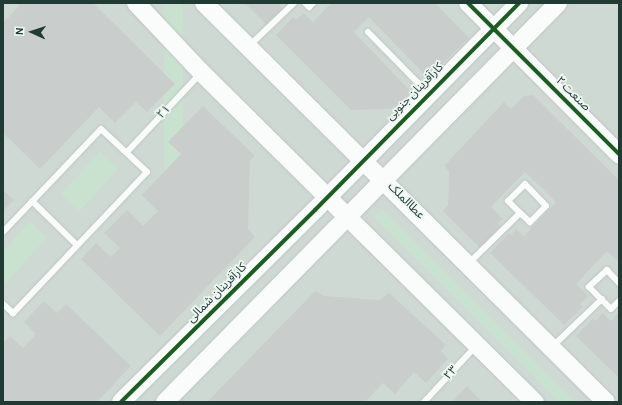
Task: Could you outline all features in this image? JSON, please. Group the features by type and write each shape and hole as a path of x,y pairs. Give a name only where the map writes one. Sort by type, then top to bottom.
{"street":[{"path":"136,3 201,72 535,402"},
{"name":"عطاالملک","path":"204,3 384,179 606,402"},
{"name":"صنعت ۲","path":"468,3 619,154"},
{"name":"کارآفرینان جنوبی","path":"328,197 362,159 519,3"},
{"path":"165,402 558,3"},
{"name":"کارآفرینان شمالی","path":"121,402 328,197"}],"lane":[{"path":"249,46 294,3"},
{"path":"306,3 309,7 313,3"},
{"path":"368,32 428,93"},
{"name":"۲۱","path":"127,152 201,72"},
{"path":"3,232 101,129 147,172 13,313 3,304"},
{"path":"525,184 546,206 530,222 520,213 508,200 525,184"},
{"path":"32,201 78,245"},
{"path":"468,264 520,213"},
{"path":"619,283 607,270 589,287 611,308 619,300"},
{"path":"552,348 602,299"},
{"name":"۲۳","path":"424,402 477,344"}],"shaded area":[{"path":"3,3 619,3 619,402 3,402"}],"green space":[{"path":"164,3 183,3 183,244 164,244"},
{"path":"100,152 118,169 79,211 61,194"},
{"path":"382,209 575,402 559,402 374,217"},
{"path":"30,222 47,237 4,285 3,252"}],"building":[{"path":"17,3 93,3 175,84 147,112 136,102 115,123 99,107 40,169 3,133 3,23 19,6"},
{"path":"245,3 281,3 279,5 283,9 267,25"},
{"path":"331,3 435,3 469,38 428,78 369,17 354,32 411,92 394,109 351,110 276,35 293,17 296,20 304,13 313,22"},
{"path":"533,95 619,180 619,262 607,251 576,284 588,296 580,304 583,307 564,325 490,253 509,233 511,235 516,229 524,236 556,202 525,172 491,207 503,219 498,223 501,226 480,248 443,211 448,205 449,171 444,166 504,102 511,109 524,96"},
{"path":"203,106 255,156 250,160 248,229 255,237 160,336 81,259 96,243 111,257 120,248 104,233 127,210 143,226 158,211 142,195 181,154 168,142"},
{"path":"3,190 14,200 3,211"},
{"path":"315,291 325,296 379,300 389,293 446,345 441,351 448,359 426,383 414,372 395,394 383,383 365,402 207,402"},
{"path":"44,301 57,313 66,304 131,366 97,402 3,402 3,339 5,341 10,336 23,348 36,334 24,322"},
{"path":"619,312 619,378 576,336 593,318 595,321 603,313 611,321"},
{"path":"467,386 482,402 452,402"}],"cycle path":[{"path":"468,3 619,154"},
{"path":"121,402 315,210 519,3"}]}
